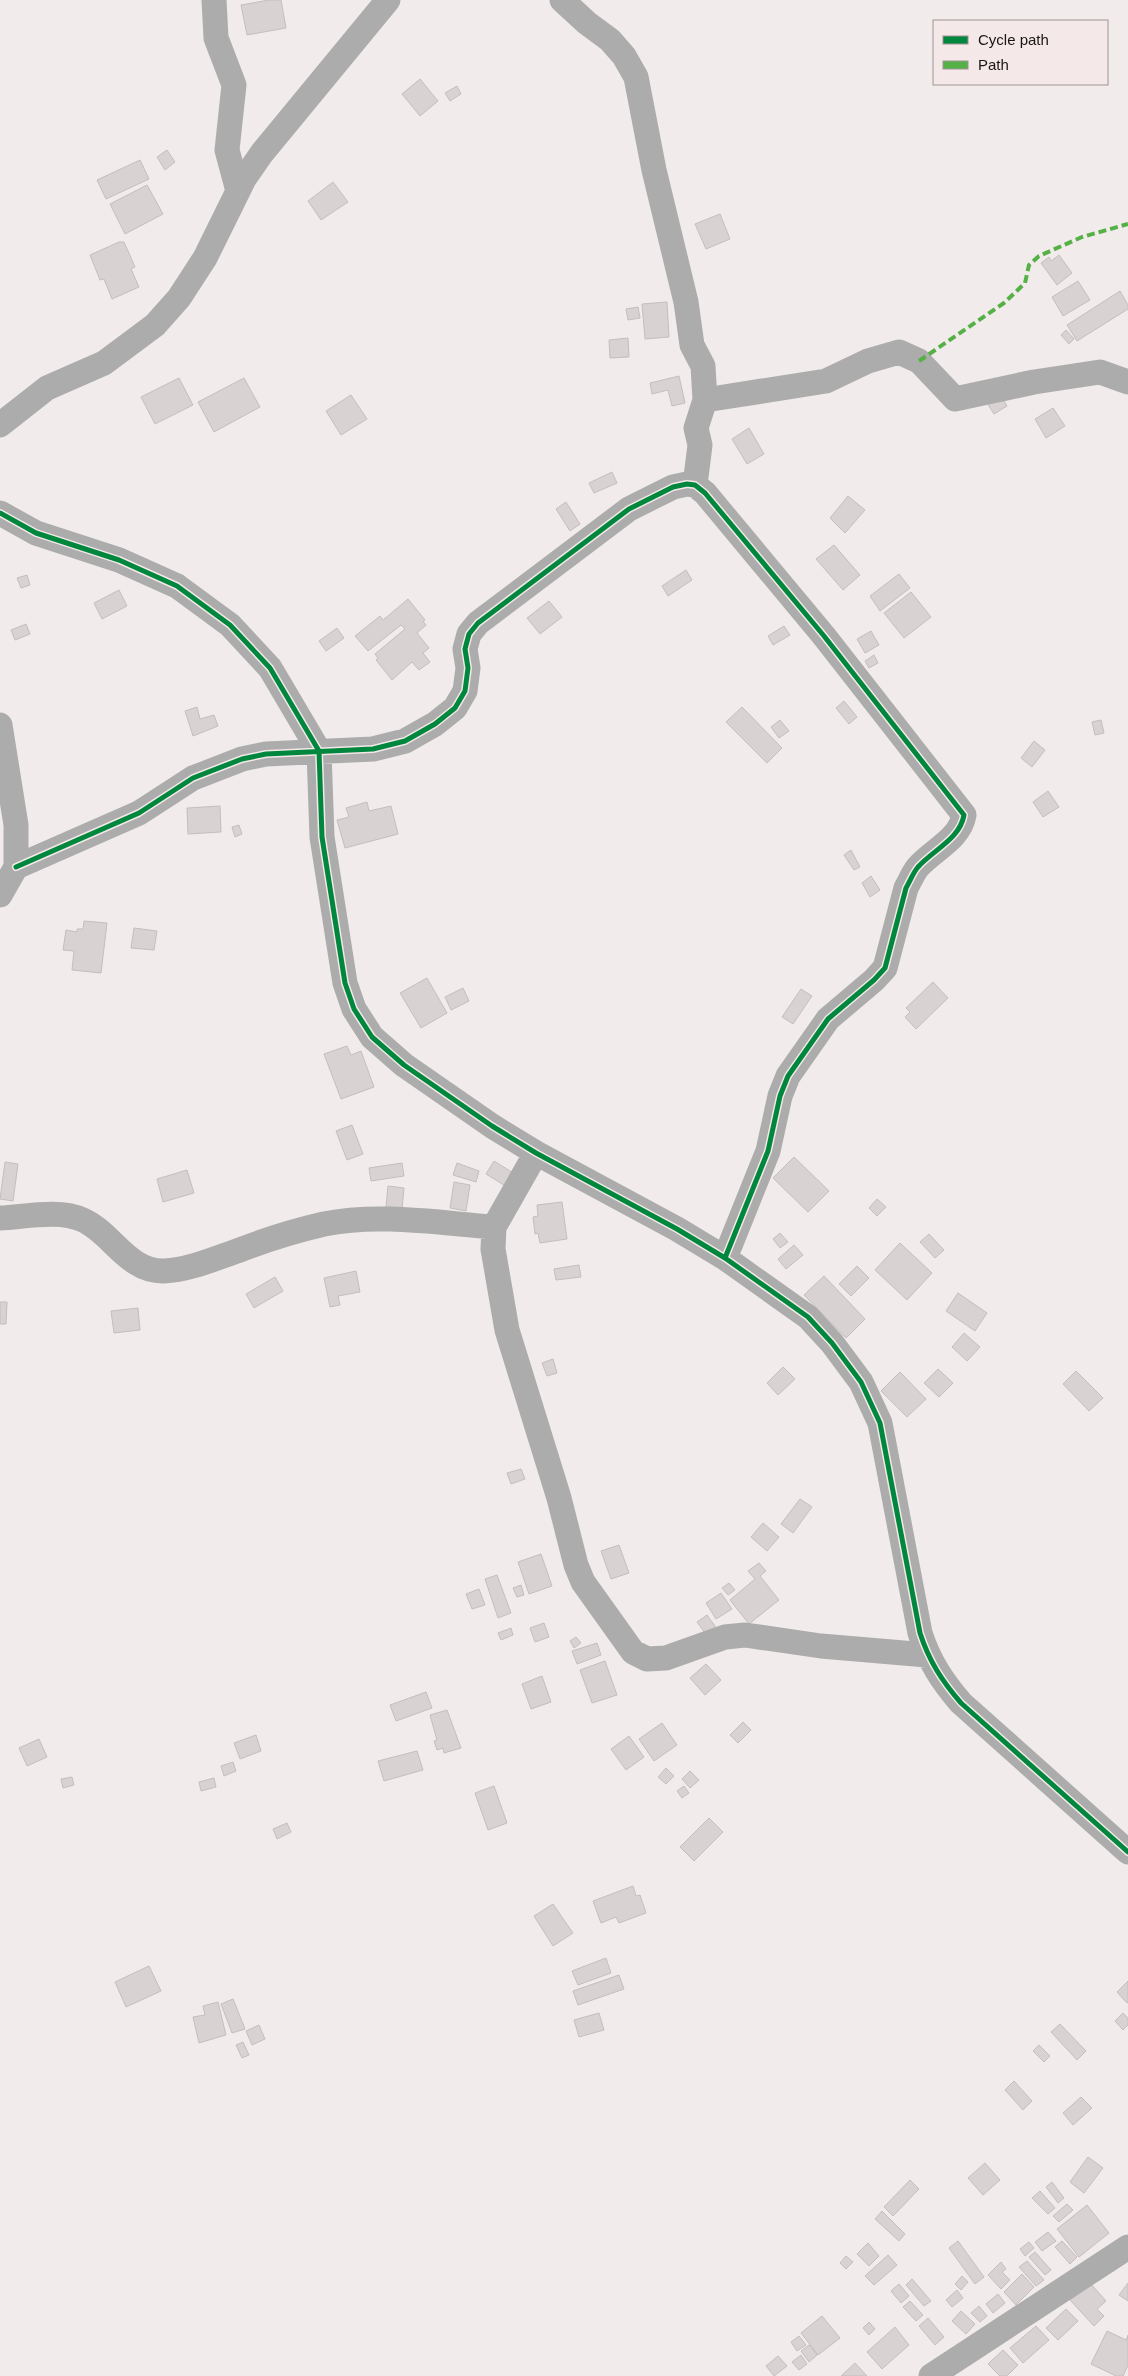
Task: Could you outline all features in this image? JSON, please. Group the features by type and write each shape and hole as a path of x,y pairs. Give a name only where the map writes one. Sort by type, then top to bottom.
{"street":[{"path":"214,0 216,38 234,85 227,150 238,191"},
{"path":"0,425 48,388 104,363 155,325 179,298 205,258 238,191 262,153 388,0"},
{"path":"562,0 587,23 610,40 624,56 636,78 654,170 680,276 692,345 703,366 705,400 696,428 700,445 695,485"},
{"path":"705,400 826,381 868,361 899,352 919,361 956,399 1034,382 1100,372 1128,382"},
{"path":"16,867 139,813 193,778 216,768 266,754 373,749 405,740 435,724 455,708 465,691 468,668 465,649 469,634 478,623 629,509 673,487 687,484 695,485 705,494 824,636 964,815 957,832 918,868 911,878 906,888 884,968 874,980 828,1019 788,1076 780,1096 768,1151 725,1258"},
{"path":"0,513 36,533 119,560 177,586 230,625 270,668 319,751 322,837 344,983 354,1009 372,1037 404,1065 492,1126 536,1153 669,1225 725,1258 808,1317 861,1382 880,1423 920,1633 927,1655 939,1677 961,1703 1128,1852"},
{"path":"0,725 16,825 16,867 0,895"},
{"path":"536,1153 494,1227 493,1249 507,1330 559,1498 576,1565 583,1582 633,1652 647,1660 666,1658 725,1637 745,1635 821,1646 927,1655"},
{"path":"0,1218 61,1215 81,1219 94,1226 128,1258 146,1268 166,1271 204,1262 267,1240 325,1224 372,1219 494,1227"},
{"path":"931,2376 1128,2247"}],"building":[{"path":"281,0 286,28 247,35 241,5"},
{"path":"420,79 438,101 420,116 402,94"},
{"path":"457,86 461,94 450,101 445,93"},
{"path":"167,150 175,162 165,170 157,157"},
{"path":"140,160 149,179 106,199 97,180"},
{"path":"333,182 348,202 321,220 308,201"},
{"path":"147,185 163,214 125,234 110,204"},
{"path":"720,214 730,239 706,249 695,224"},
{"path":"119,242 124,242 135,267 131,269 139,287 112,299 104,279 100,280 90,255"},
{"path":"1059,255 1072,273 1057,285 1041,263 1049,257 1051,261"},
{"path":"1078,281 1090,300 1063,316 1052,297"},
{"path":"1120,291 1128,305 1128,309 1077,341 1067,325"},
{"path":"667,302 669,337 645,339 642,304"},
{"path":"638,307 640,318 628,320 626,309"},
{"path":"1066,330 1074,339 1069,344 1061,335"},
{"path":"628,338 629,357 610,358 609,340"},
{"path":"679,376 685,403 672,406 668,390 652,394 650,383"},
{"path":"179,378 193,405 155,424 141,397"},
{"path":"244,378 260,407 214,432 198,402"},
{"path":"351,395 367,419 341,435 326,411"},
{"path":"1001,395 1007,406 994,414 987,403"},
{"path":"1053,408 1065,426 1046,438 1035,419"},
{"path":"749,428 764,454 747,464 732,439"},
{"path":"612,472 617,483 594,493 589,483"},
{"path":"848,496 865,510 845,533 830,518"},
{"path":"566,502 580,524 570,531 556,509"},
{"path":"834,545 860,575 843,590 816,559"},
{"path":"686,570 692,580 668,596 662,586"},
{"path":"899,574 910,588 880,611 870,596"},
{"path":"27,575 30,585 21,588 17,578"},
{"path":"119,590 127,606 102,619 94,603"},
{"path":"911,592 931,617 904,638 884,613"},
{"path":"408,599 425,620 423,621 426,625 417,633 429,648 423,653 430,662 419,670 412,662 392,680 376,660 378,658 375,654 405,629 401,625 368,651 355,636 380,616 383,620"},
{"path":"549,601 562,617 540,634 527,618"},
{"path":"26,624 30,634 15,640 11,630"},
{"path":"784,626 790,635 773,645 768,636"},
{"path":"337,628 344,638 326,651 319,641"},
{"path":"871,631 879,645 865,653 857,639"},
{"path":"874,655 878,663 869,668 865,661"},
{"path":"844,701 857,717 849,724 836,708"},
{"path":"197,707 200,719 214,715 218,726 193,736 185,711"},
{"path":"742,707 782,748 767,763 726,722"},
{"path":"780,720 789,731 779,738 771,727"},
{"path":"1101,720 1104,733 1095,735 1092,722"},
{"path":"1034,741 1045,750 1032,767 1021,758"},
{"path":"1048,791 1059,807 1043,817 1033,802"},
{"path":"367,802 369,811 391,806 398,834 345,848 337,820 349,817 346,808"},
{"path":"220,806 221,832 188,834 187,808"},
{"path":"239,825 242,834 235,837 232,827"},
{"path":"851,850 860,867 854,870 844,855"},
{"path":"871,876 880,890 870,897 862,883"},
{"path":"84,921 107,923 101,973 72,970 74,951 63,950 66,930 77,932 77,929 83,929"},
{"path":"134,928 157,931 154,950 131,948"},
{"path":"427,978 447,1013 421,1028 400,993"},
{"path":"933,982 948,998 916,1029 905,1017 910,1012 906,1008"},
{"path":"463,988 469,1001 451,1010 445,997"},
{"path":"801,989 812,996 793,1024 782,1017"},
{"path":"347,1046 351,1055 361,1051 374,1087 341,1099 324,1054"},
{"path":"352,1125 363,1154 347,1160 336,1131"},
{"path":"794,1157 829,1191 808,1212 773,1178"},
{"path":"494,1161 515,1174 507,1187 486,1174"},
{"path":"5,1162 18,1164 13,1201 0,1199"},
{"path":"402,1163 404,1176 371,1181 369,1168"},
{"path":"457,1163 479,1171 476,1182 453,1175"},
{"path":"187,1170 194,1193 163,1202 157,1179"},
{"path":"454,1182 470,1185 466,1211 450,1208"},
{"path":"388,1186 404,1188 402,1209 386,1207"},
{"path":"877,1199 886,1207 877,1216 869,1208"},
{"path":"562,1202 567,1239 540,1243 538,1233 535,1234 533,1217 538,1216 537,1205"},
{"path":"780,1233 788,1242 780,1248 773,1239"},
{"path":"929,1234 944,1250 935,1258 920,1242"},
{"path":"900,1243 932,1273 907,1300 875,1270"},
{"path":"794,1245 803,1255 786,1269 778,1259"},
{"path":"579,1265 581,1277 556,1280 554,1269"},
{"path":"857,1266 869,1278 851,1296 839,1284"},
{"path":"356,1271 360,1292 338,1296 340,1305 330,1307 324,1278"},
{"path":"824,1276 865,1319 846,1338 804,1295"},
{"path":"275,1277 283,1291 254,1308 246,1294"},
{"path":"958,1293 987,1313 975,1331 946,1311"},
{"path":"0,1302 7,1302 6,1324 0,1324"},
{"path":"138,1308 140,1330 114,1333 111,1311"},
{"path":"964,1333 980,1347 967,1361 952,1347"},
{"path":"553,1359 557,1373 547,1376 542,1363"},
{"path":"783,1367 795,1379 778,1395 767,1383"},
{"path":"938,1369 953,1383 939,1397 924,1383"},
{"path":"1076,1371 1103,1398 1089,1411 1063,1384"},
{"path":"900,1372 926,1399 907,1417 881,1391"},
{"path":"521,1469 525,1479 511,1484 507,1473"},
{"path":"800,1499 812,1507 793,1533 781,1524"},
{"path":"763,1523 779,1537 767,1551 751,1537"},
{"path":"619,1545 629,1573 611,1579 601,1551"},
{"path":"541,1554 552,1586 529,1594 518,1562"},
{"path":"759,1563 766,1571 760,1576 779,1600 749,1624 730,1600 755,1579 748,1571"},
{"path":"497,1575 511,1613 498,1618 485,1579"},
{"path":"729,1583 735,1590 728,1595 722,1588"},
{"path":"521,1585 524,1595 517,1597 513,1588"},
{"path":"479,1589 485,1605 472,1609 466,1594"},
{"path":"721,1593 732,1609 716,1619 706,1603"},
{"path":"707,1615 720,1633 710,1640 697,1622"},
{"path":"544,1623 549,1637 535,1642 530,1628"},
{"path":"511,1628 513,1635 501,1640 498,1633"},
{"path":"576,1637 581,1643 574,1648 570,1641"},
{"path":"597,1643 601,1655 577,1664 572,1651"},
{"path":"605,1661 617,1695 592,1703 580,1670"},
{"path":"706,1664 721,1680 705,1695 690,1678"},
{"path":"542,1676 551,1702 531,1709 522,1684"},
{"path":"426,1692 432,1708 396,1721 390,1705"},
{"path":"447,1710 461,1748 444,1753 443,1748 437,1750 434,1741 437,1740 430,1715"},
{"path":"743,1722 751,1730 738,1743 730,1735"},
{"path":"662,1723 677,1745 654,1761 639,1739"},
{"path":"256,1735 261,1751 240,1759 234,1743"},
{"path":"629,1736 644,1757 626,1770 611,1749"},
{"path":"39,1739 47,1757 27,1766 19,1748"},
{"path":"417,1751 423,1770 384,1781 378,1761"},
{"path":"233,1762 236,1771 224,1776 221,1766"},
{"path":"666,1768 674,1776 666,1784 658,1777"},
{"path":"690,1771 699,1780 690,1788 682,1779"},
{"path":"72,1777 74,1785 63,1788 61,1779"},
{"path":"214,1778 216,1787 201,1791 199,1782"},
{"path":"494,1786 507,1823 488,1830 475,1793"},
{"path":"684,1786 689,1793 682,1798 677,1791"},
{"path":"709,1818 723,1832 694,1861 680,1847"},
{"path":"287,1823 291,1832 277,1839 273,1829"},
{"path":"633,1886 636,1896 640,1895 646,1913 619,1923 616,1917 601,1923 593,1901"},
{"path":"553,1904 573,1933 553,1946 534,1916"},
{"path":"606,1958 611,1973 578,1985 572,1971"},
{"path":"149,1966 161,1991 126,2007 115,1982"},
{"path":"619,1975 624,1989 578,2005 573,1991"},
{"path":"1128,1981 1128,2002 1127,2003 1117,1992"},
{"path":"233,1999 245,2029 232,2033 221,2004"},
{"path":"218,2002 226,2035 199,2043 193,2017 205,2015 203,2006"},
{"path":"599,2013 604,2030 579,2037 574,2020"},
{"path":"1123,2013 1128,2018 1128,2025 1123,2030 1115,2021"},
{"path":"1060,2024 1086,2051 1077,2060 1051,2032"},
{"path":"259,2025 265,2039 252,2045 246,2031"},
{"path":"243,2042 249,2055 242,2058 236,2045"},
{"path":"1039,2045 1050,2056 1044,2062 1033,2051"},
{"path":"1014,2081 1032,2101 1023,2110 1005,2090"},
{"path":"1081,2097 1092,2108 1073,2125 1063,2113"},
{"path":"1088,2157 1103,2168 1084,2193 1070,2182"},
{"path":"985,2163 1000,2180 983,2195 968,2178"},
{"path":"910,2180 919,2189 893,2216 884,2207"},
{"path":"1052,2182 1064,2198 1058,2203 1046,2187"},
{"path":"1040,2191 1055,2208 1048,2214 1032,2198"},
{"path":"1067,2204 1073,2210 1059,2222 1053,2216"},
{"path":"1087,2205 1109,2233 1079,2257 1057,2229"},
{"path":"882,2211 905,2234 899,2241 875,2219"},
{"path":"1048,2232 1056,2241 1042,2251 1035,2242"},
{"path":"958,2241 984,2277 975,2284 949,2248"},
{"path":"1062,2241 1077,2257 1070,2264 1055,2247"},
{"path":"1029,2242 1034,2248 1025,2256 1020,2249"},
{"path":"868,2243 879,2256 869,2266 857,2254"},
{"path":"1035,2252 1051,2270 1045,2275 1029,2257"},
{"path":"888,2255 897,2265 874,2285 865,2276"},
{"path":"846,2256 853,2262 846,2269 840,2263"},
{"path":"1027,2261 1044,2280 1036,2286 1019,2267"},
{"path":"1001,2262 1006,2269 1002,2272 1010,2280 1001,2289 988,2275"},
{"path":"1022,2274 1034,2287 1016,2305 1004,2292"},
{"path":"962,2276 968,2282 961,2290 955,2284"},
{"path":"912,2279 931,2301 924,2306 906,2285"},
{"path":"1128,2283 1128,2301 1119,2295"},
{"path":"899,2284 909,2296 901,2303 891,2291"},
{"path":"1091,2284 1106,2301 1097,2309 1104,2316 1094,2326 1070,2300"},
{"path":"957,2290 963,2298 952,2307 946,2300"},
{"path":"998,2294 1005,2303 993,2313 986,2304"},
{"path":"910,2301 923,2315 916,2321 903,2307"},
{"path":"979,2306 987,2316 980,2322 971,2313"},
{"path":"1066,2309 1078,2321 1058,2340 1046,2328"},
{"path":"961,2311 975,2324 966,2334 952,2321"},
{"path":"822,2316 840,2338 818,2355 801,2333"},
{"path":"928,2318 944,2337 935,2345 919,2326"},
{"path":"869,2322 875,2329 869,2335 863,2328"},
{"path":"1036,2326 1049,2340 1023,2363 1010,2348"},
{"path":"895,2327 909,2345 882,2369 867,2352"},
{"path":"1107,2331 1126,2340 1128,2335 1128,2365 1123,2376 1116,2376 1091,2364"},
{"path":"799,2336 806,2345 797,2351 791,2342"},
{"path":"809,2345 817,2355 809,2362 801,2351"},
{"path":"1003,2350 1018,2365 1007,2376 1000,2376 988,2364"},
{"path":"801,2355 807,2364 799,2370 792,2362"},
{"path":"778,2356 787,2366 774,2376 766,2366"},
{"path":"855,2363 867,2376 841,2376"}],"marked path":[{"path":"919,361 1004,303 1025,283 1029,265 1039,256 1082,237 1128,224"}],"cycle path":[{"path":"16,867 139,813 193,778 242,759 266,754 373,749 405,741 435,724 455,708 465,691 468,668 465,649 469,634 478,623 629,509 673,487 687,484 695,485 705,493 824,636 964,815 952,838 924,861 913,874 906,888 885,968 874,980 828,1019 788,1076 780,1096 768,1151 725,1258"},
{"path":"0,513 36,533 119,560 177,586 230,625 270,668 319,751 322,837 345,983 354,1009 372,1037 404,1065 492,1126 536,1153 677,1229 725,1258 808,1317 832,1343 861,1382 880,1423 920,1633 937,1670 961,1703 1128,1852"}]}
